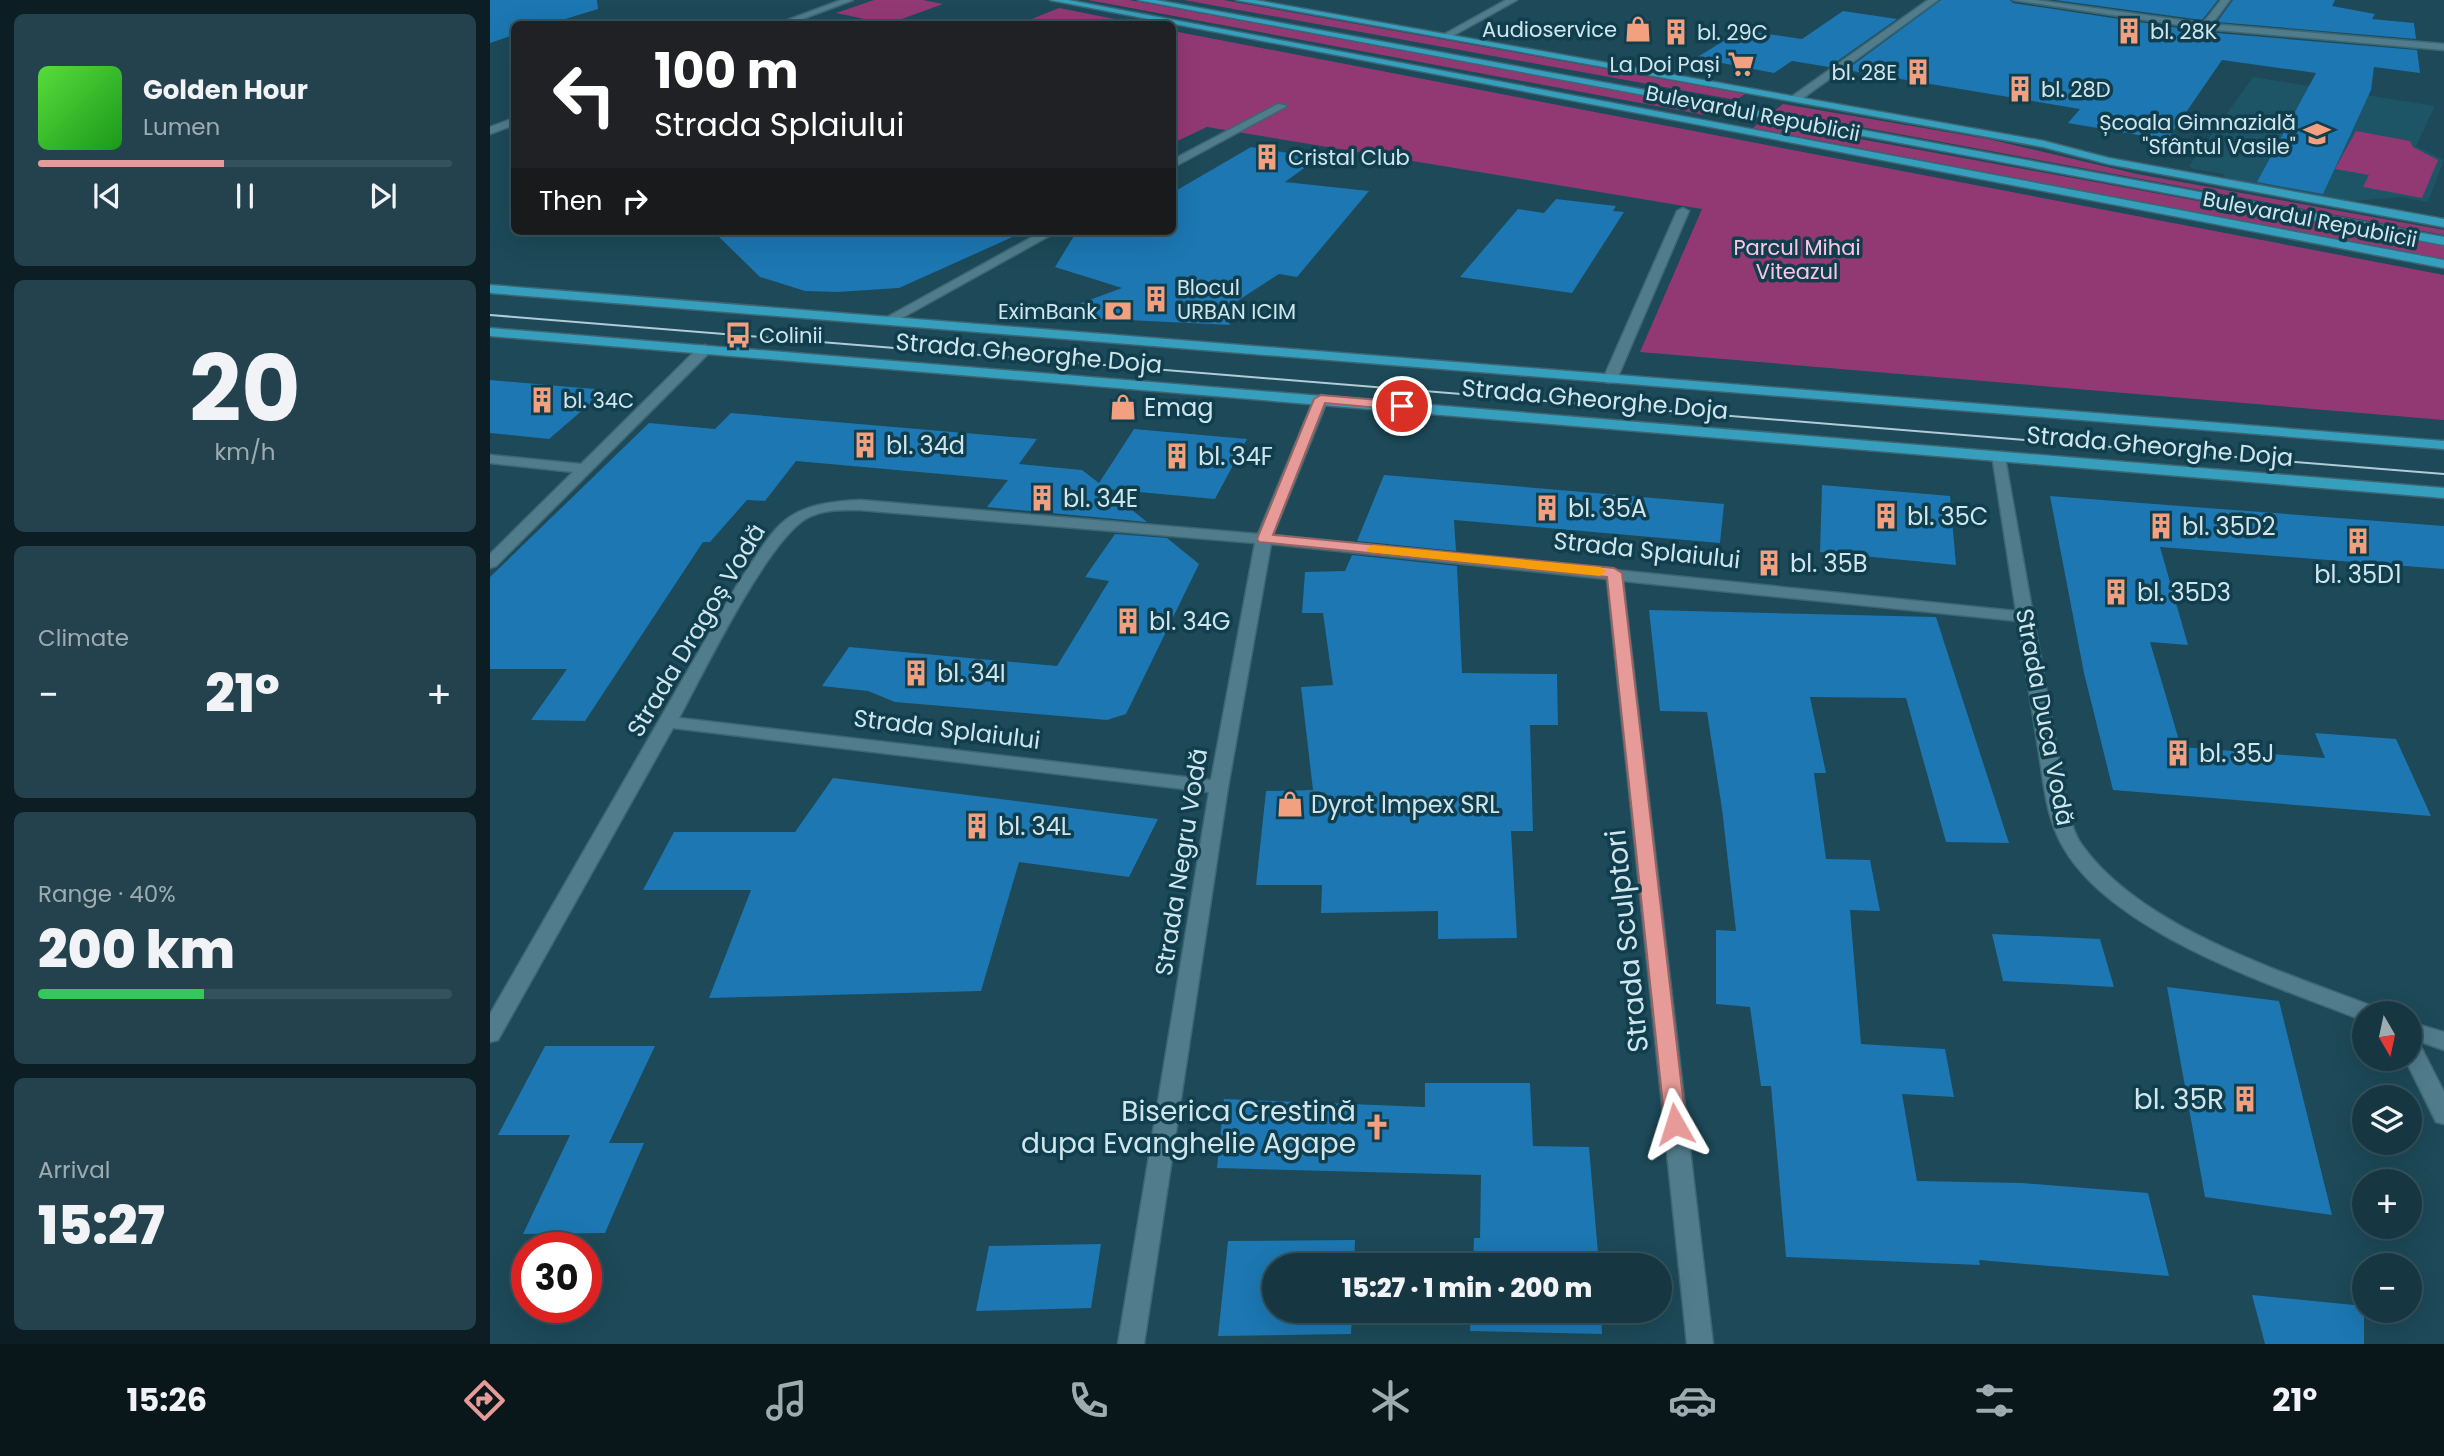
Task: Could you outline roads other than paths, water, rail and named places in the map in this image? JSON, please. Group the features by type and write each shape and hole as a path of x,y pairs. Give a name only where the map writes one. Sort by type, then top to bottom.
{"main road":[{"name":"Bulevardul Republicii","path":"1054,0 1165,21"},
{"name":"Bulevardul Republicii","path":"1142,0 2444,241"},
{"name":"Bulevardul Republicii","path":"1240,0 2044,144 2108,161 2444,223"},
{"name":"Bulevardul Republicii","path":"1176,23 2444,264"},
{"name":"Strada Gheorghe Doja","path":"490,289 2444,446"},
{"name":"Strada Gheorghe Doja","path":"490,332 2444,493"}],"street":[{"path":"790,21 849,0"},
{"path":"1446,36 1513,0"},
{"path":"1796,99 1934,0"},
{"path":"2017,0 2205,26 2444,47"},
{"path":"2205,26 2226,0"},
{"path":"1176,163 1282,106"},
{"path":"490,131 511,122"},
{"path":"1610,379 1683,211"},
{"path":"886,321 1045,235"},
{"path":"490,563 705,349"},
{"name":"Strada Negru Vodă","path":"1131,1344 1220,787 1264,539 1321,399"},
{"name":"Strada Duca Vodă","path":"1999,455 2061,823 2074,848 2091,870 2122,898 2160,922 2217,951 2352,1007"},
{"path":"490,459 584,469"},
{"name":"Strada Dragoș Vodă","path":"490,1034 746,585 774,541 793,520 812,510 860,505 1264,539"},
{"name":"Strada Splaiului","path":"1264,539 2025,617"},
{"name":"Strada Sculptori","path":"1614,573 1700,1344"},
{"name":"Strada Splaiului","path":"667,723 1220,787"},
{"path":"2422,1034 2444,1041"},
{"path":"2422,1071 2444,1115"}],"tram line":[{"path":"490,315 2444,474"}],"place":[{"name":"Audioservice","path":"1638,29"},
{"name":"bl. 28K","path":"2129,31"},
{"name":"bl. 29C","path":"1676,32"},
{"name":"La Doi Pași","path":"1741,64"},
{"name":"bl. 28E","path":"1918,72"},
{"name":"bl. 28D","path":"2020,89"},
{"name":"Școala Gimnazială \"Sfântul Vasile\"","path":"2317,134"},
{"name":"Cristal Club","path":"1267,157"},
{"name":"Blocul URBAN ICIM","path":"1156,299"},
{"name":"EximBank","path":"1118,311"},
{"name":"Colinii","path":"738,335"},
{"name":"bl. 34C","path":"542,400"},
{"name":"Emag","path":"1123,407"},
{"name":"bl. 34d","path":"865,445"},
{"name":"bl. 34F","path":"1177,456"},
{"name":"bl. 34E","path":"1042,498"},
{"name":"bl. 35A","path":"1547,508"},
{"name":"bl. 35C","path":"1886,516"},
{"name":"bl. 35D2","path":"2161,526"},
{"name":"bl. 35D1","path":"2358,541"},
{"name":"bl. 35B","path":"1769,563"},
{"name":"bl. 35D3","path":"2116,592"},
{"name":"bl. 34G","path":"1128,621"},
{"name":"bl. 34I","path":"916,673"},
{"name":"bl. 35J","path":"2178,753"},
{"name":"Dyrot Impex SRL","path":"1290,804"},
{"name":"bl. 34L","path":"977,826"},
{"name":"bl. 35R","path":"2245,1099"},
{"name":"Biserica Crestină dupa Evanghelie Agape","path":"1377,1127"}],"park label":[{"name":"Parcul Mihai Viteazul","path":"1797,259"}]}
